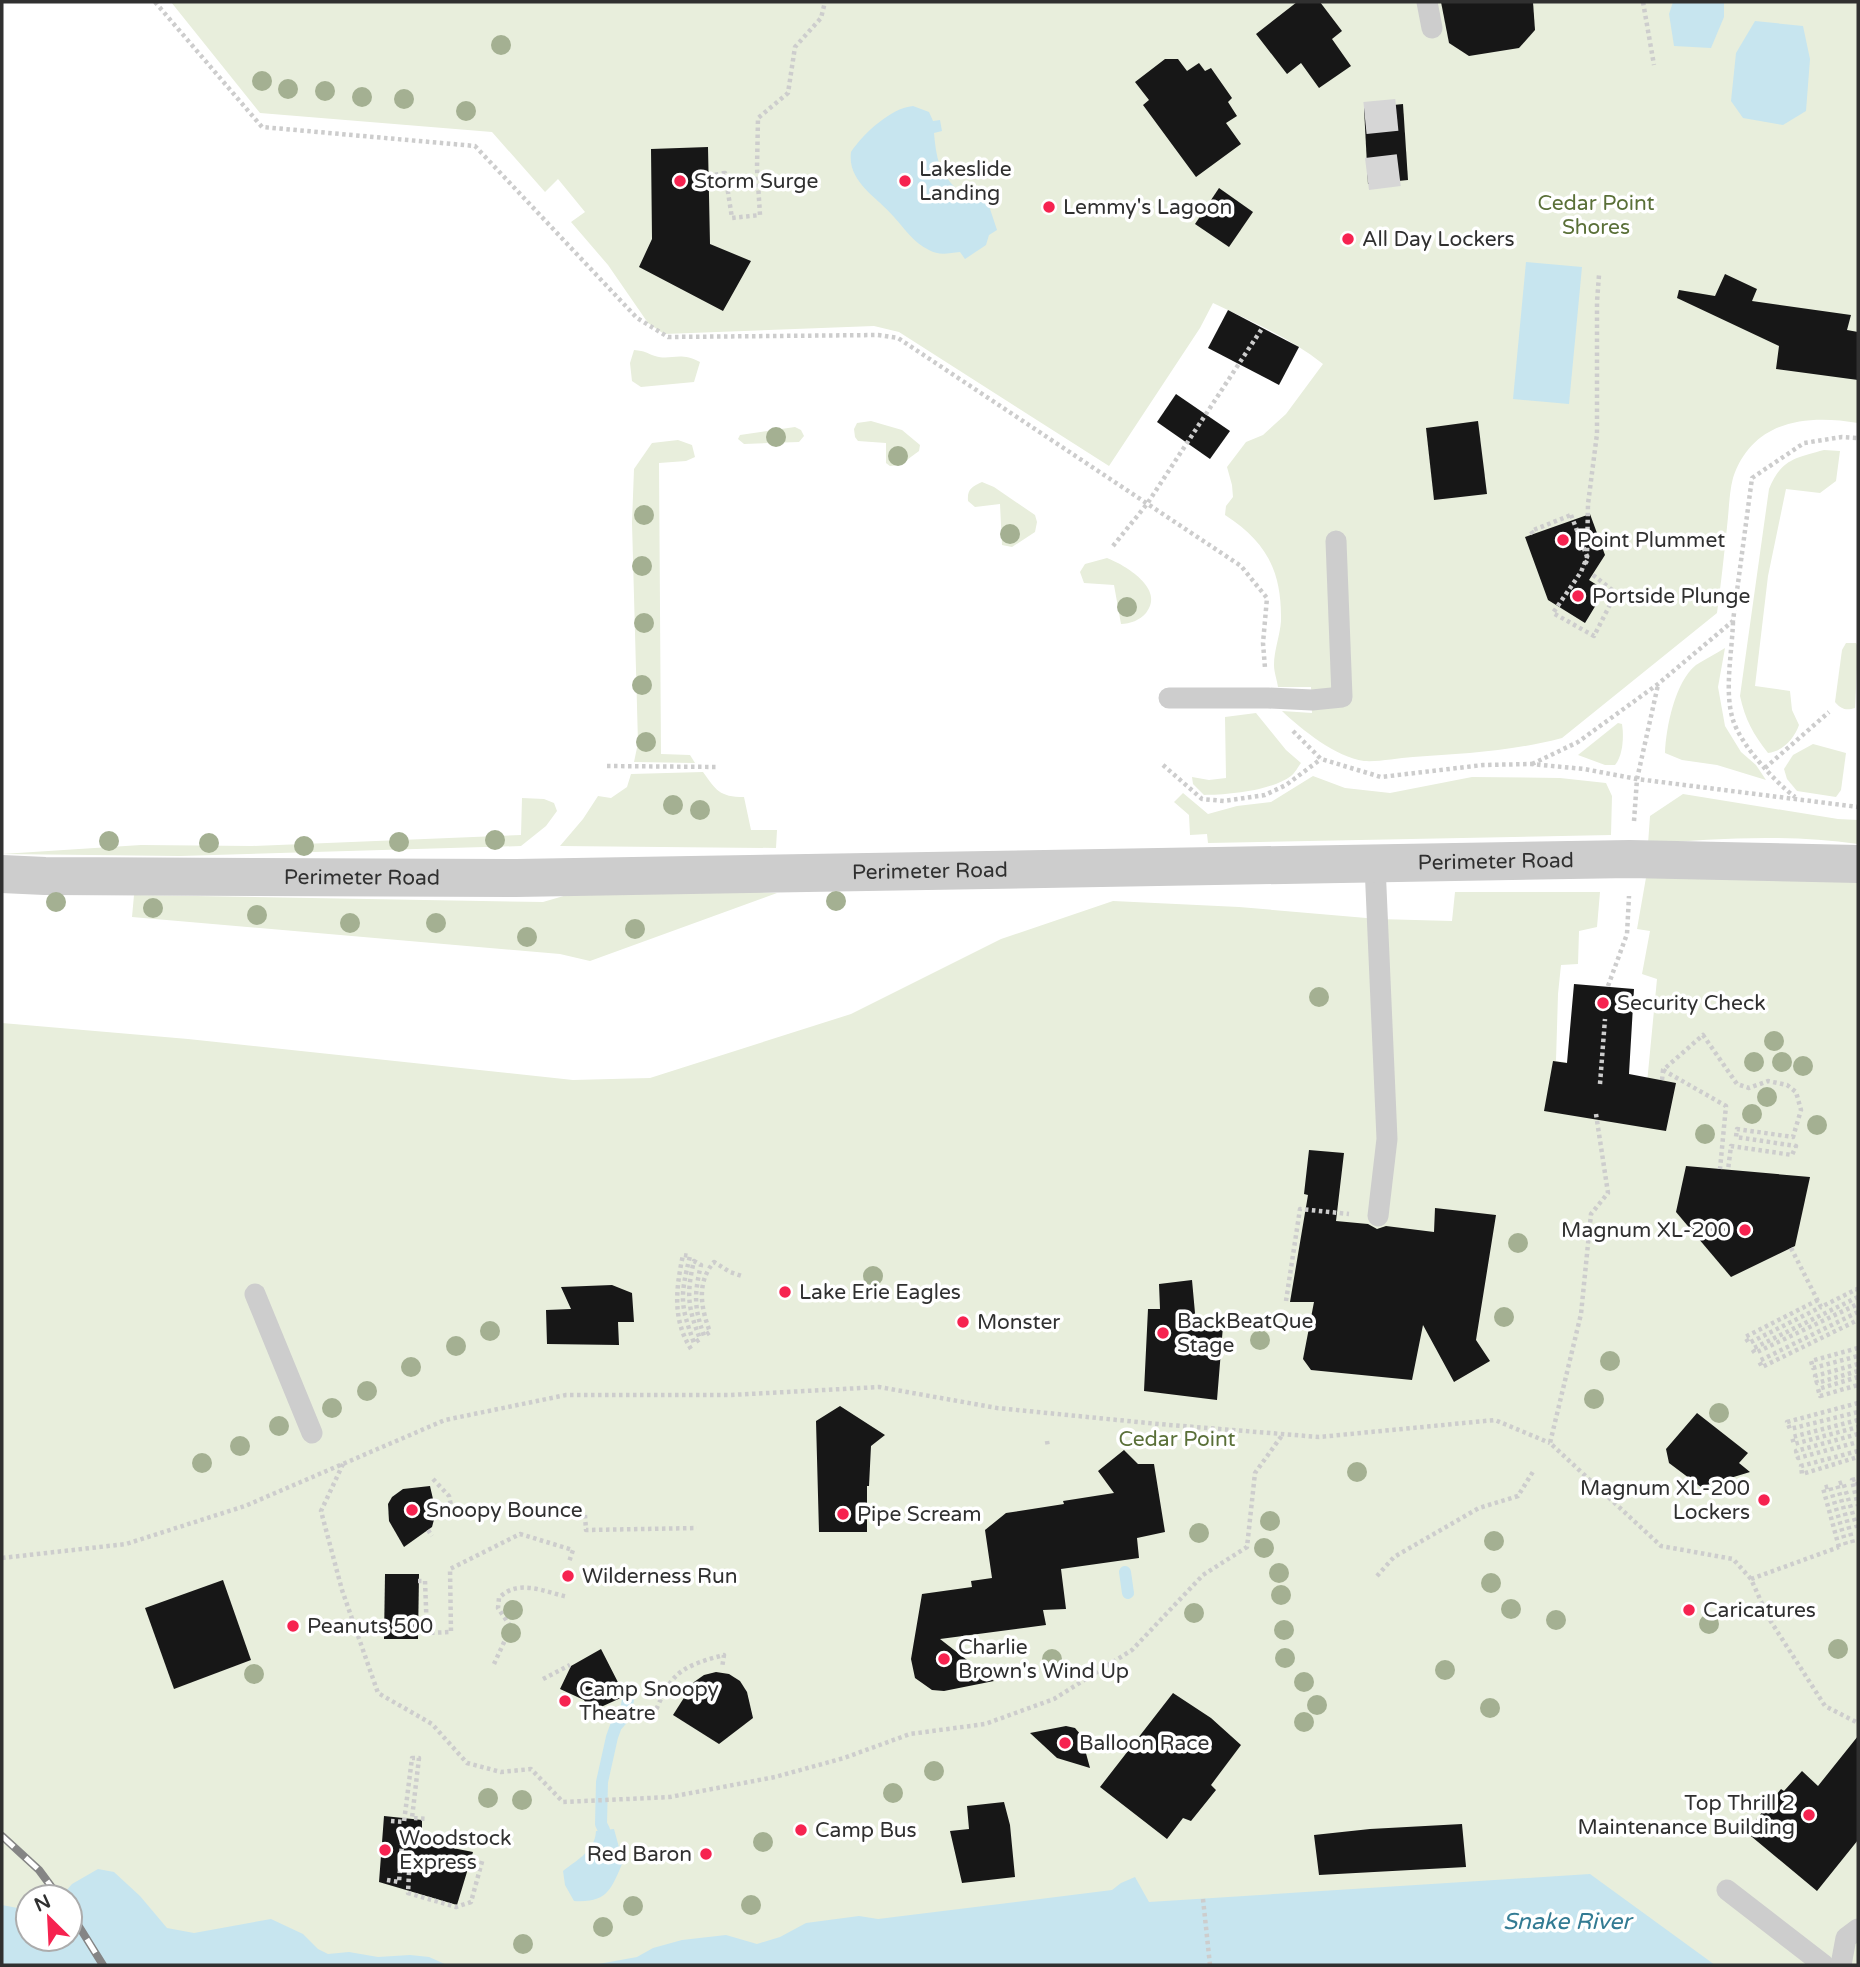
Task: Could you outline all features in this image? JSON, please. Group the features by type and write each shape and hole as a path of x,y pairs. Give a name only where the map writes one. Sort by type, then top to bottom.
{"street":[{"name":"Perimeter Road","path":"2,874 516,878 1630,859 1858,864"}],"lane":[{"path":"1427,2 1432,28"},
{"path":"1168,698 1312,700 1342,697 1336,541"},
{"path":"1375,864 1387,1139 1378,1216"},
{"path":"255,1294 312,1433"},
{"path":"1727,1890 1824,1965"},
{"path":"1841,1965 1846,1938 1858,1930"}],"path":[{"path":"155,2 262,127 475,146 636,318 668,337 878,335 898,338 1241,566 1267,598 1263,643 1268,698 1277,715 1321,760 1381,777 1483,765 1531,764 1858,807"},
{"path":"708,176 725,173 732,218 760,215 758,118 788,93 795,47 821,18 825,2"},
{"path":"1643,2 1654,65"},
{"path":"1592,575 1616,593 1594,636 1553,614 1581,572 1587,557 1588,504 1597,434 1597,302 1600,275"},
{"path":"1113,546 1147,504 1263,327"},
{"path":"1797,799 1777,783 1734,723 1730,701 1733,621 1752,478 1804,443 1842,437 1858,439"},
{"path":"1533,534 1531,531 1571,515 1588,559 1585,564"},
{"path":"1531,764 1578,742 1658,684 1733,621"},
{"path":"1637,779 1658,684"},
{"path":"1765,768 1829,712"},
{"path":"1163,765 1202,799 1224,801 1265,795 1286,785 1321,760"},
{"path":"607,766 719,767"},
{"path":"1600,1084 1605,1019"},
{"path":"1662,1080 1663,1070 1703,1035 1737,1084 1749,1088 1768,1081 1787,1085 1796,1092 1801,1110 1793,1137 1737,1129 1736,1137 1796,1146 1792,1155 1731,1146 1727,1170"},
{"path":"1663,1070 1726,1106 1720,1169"},
{"path":"1550,1443 1581,1314 1591,1214 1608,1193 1596,1114"},
{"path":"1286,1301 1300,1209 1378,1216"},
{"path":"1791,1248 1821,1307"},
{"path":"691,1349 684,1338 676,1308 676,1285 683,1255 690,1256 682,1287 682,1310 694,1343 700,1339 689,1310 688,1285 694,1261 701,1265 694,1293 695,1311 704,1336 710,1332 702,1311 701,1290 706,1271 713,1262 742,1276"},
{"path":"1818,1300 1745,1337 1749,1343 1857,1289 1858,1295 1752,1349 1755,1353 1858,1304"},
{"path":"1858,1312 1759,1361 1762,1367 1858,1320"},
{"path":"1858,1348 1811,1362 1813,1368 1858,1356"},
{"path":"1858,1364 1815,1376 1816,1383 1858,1371"},
{"path":"1858,1377 1818,1389 1820,1396 1858,1385"},
{"path":"2,1558 126,1544 245,1506 444,1420 566,1395 732,1395 878,1387 997,1408 1319,1437 1495,1420 1550,1443 1661,1546 1733,1559 1751,1578 1768,1616 1825,1706 1858,1723"},
{"path":"1858,1403 1787,1422 1790,1429 1858,1412"},
{"path":"1858,1420 1792,1437 1794,1444 1858,1427"},
{"path":"343,1463 321,1511 342,1590 378,1693 432,1724 467,1763 501,1772 531,1769 563,1802 670,1797 775,1777 844,1758 910,1734 985,1724 1054,1699 1132,1650 1203,1575 1247,1547 1255,1473 1283,1434"},
{"path":"1858,1434 1796,1451 1798,1458 1858,1442"},
{"path":"1047,1441 1048,1447"},
{"path":"1858,1451 1801,1466 1802,1474 1858,1457"},
{"path":"1377,1576 1394,1557 1479,1508 1518,1496 1534,1470"},
{"path":"433,1479 449,1496 452,1510"},
{"path":"1858,1485 1856,1479 1852,1480 1858,1506"},
{"path":"1751,1578 1856,1542 1837,1484 1843,1482 1858,1531"},
{"path":"1839,1547 1823,1488 1830,1486 1846,1545"},
{"path":"585,1515 586,1530 697,1528"},
{"path":"428,1530 432,1536"},
{"path":"418,1581 425,1581 427,1633 451,1632 450,1569 520,1534 573,1550 569,1562"},
{"path":"494,1664 512,1627 498,1608 499,1598 506,1591 522,1586 568,1597"},
{"path":"651,1721 668,1682 695,1662 724,1655 722,1668"},
{"path":"543,1679 570,1665"},
{"path":"391,1821 404,1822 412,1758 419,1758 412,1818 428,1819"},
{"path":"387,1880 399,1882 403,1831 411,1831 408,1893 456,1907 471,1902 483,1858"},
{"path":"1203,1899 1210,1965"}],"green space":[{"name":"Cedar Point Shores","path":"171,2 1858,2 1858,423 1838,420 1800,421 1767,433 1753,444 1733,478 1717,613 1562,738 1507,749 1364,761 1342,754 1320,742 1282,711 1312,713 1311,687 1278,687 1274,665 1281,603 1275,573 1252,536 1225,515 1226,506 1233,497 1227,467 1246,442 1263,435 1286,414 1323,364 1297,346 1213,303 1200,328 1109,466 899,332 874,326 664,334 648,323 608,265 571,222 585,212 558,179 545,192 492,132 260,113"},
{"path":"634,350 661,357 686,357 700,362 694,382 641,387 632,381 630,363"},
{"path":"871,421 902,430 920,445 919,451 900,465 890,466 886,463 886,443 858,441 855,437 854,429 857,423"},
{"path":"795,427 801,430 804,436 799,442 744,444 738,439 740,435"},
{"path":"678,440 692,445 695,457 686,461 659,463 661,754 690,755 695,763 634,762 638,743 632,523 634,469 652,443"},
{"path":"1824,450 1840,451 1836,481 1820,493 1786,489 1768,576 1755,686 1790,691 1792,710 1799,725 1787,744 1768,753 1750,726 1740,696 1769,489 1784,466 1804,455"},
{"path":"982,482 1035,515 1035,532 1012,547 1002,545 1000,504 975,507 968,501 971,489"},
{"path":"1107,558 1133,572 1147,587 1151,604 1141,618 1121,624 1114,585 1084,583 1080,572 1085,564"},
{"path":"1846,643 1856,643 1858,647 1855,708 1849,709 1842,708 1835,702 1842,650"},
{"path":"1725,648 1718,687 1725,726 1741,752 1756,765 1766,780 1717,765 1682,760 1665,753 1670,718 1682,682 1696,665"},
{"path":"1256,713 1286,750 1301,763 1291,776 1261,789 1204,795 1193,784 1192,777 1209,780 1226,778 1225,717"},
{"path":"1618,723 1622,724 1623,740 1615,765 1605,765 1578,755"},
{"path":"1813,744 1846,753 1841,790 1836,797 1797,791 1787,779 1784,769 1793,755"},
{"path":"703,772 711,784 723,794 744,797 751,830 777,830 776,848 560,846 598,796 611,798 627,787 631,774"},
{"path":"1313,776 1345,788 1390,793 1472,777 1560,778 1606,783 1612,796 1611,835 1208,843 1207,834 1190,835 1189,815 1174,802 1183,793 1208,814 1237,806 1271,802"},
{"path":"1683,794 1858,820 1858,844 1753,838 1648,844 1650,816"},
{"path":"522,798 544,799 554,803 557,811 546,826 521,846 180,856 2,854 141,845 252,846 521,835"},
{"name":"Cedar Point","path":"1647,872 1858,880 1858,1965 2,1965 2,1023 188,1039 573,1080 650,1078 851,1014 1001,939 1113,901 1239,907 1378,919 1452,921 1455,892 1600,892 1597,927 1579,931 1578,964 1561,965 1556,1061 1577,1064 1645,1104 1657,979 1642,974 1650,931 1637,929"},
{"path":"605,884 777,893 590,961 560,954 132,917 134,895 543,902"}],"water":[{"path":"1673,2 1724,2 1724,17 1711,48 1674,46 1669,14"},
{"path":"1755,21 1803,26 1810,59 1806,111 1783,125 1743,118 1731,101 1736,53"},
{"name":"Lakeslide Landing","path":"913,106 929,112 933,121 940,120 942,131 934,133 935,145 940,166 947,179 966,196 979,199 986,197 997,230 989,235 986,245 965,259 960,252 937,253 919,243 865,188 854,172 851,152 863,137 887,116"},
{"path":"1526,262 1582,267 1569,404 1513,399"},
{"path":"614,1829 623,1862 615,1880 601,1897 574,1901 565,1885 563,1871 589,1849 596,1831"},
{"path":"98,1869 114,1872 140,1896 167,1928 194,1933 271,1919 303,1934 318,1949 328,1954 349,1952 378,1957 410,1955 429,1957 447,1965 2,1965 2,1905 14,1907 14,1953 84,1953 84,1883 74,1883"},
{"name":"Snake River","path":"1590,1874 1715,1965 593,1965 637,1957 653,1948 682,1940 726,1935 757,1944 780,1937 806,1923 859,1916 878,1919 1112,1890 1135,1877 1149,1902"}],"building":[{"path":"1297,2 1320,2 1342,31 1332,39 1351,66 1319,88 1301,63 1287,74 1256,34"},
{"path":"1441,2 1533,2 1535,30 1519,48 1469,56 1449,43"},
{"path":"1165,59 1178,59 1187,71 1199,63 1205,71 1211,68 1232,98 1228,102 1237,116 1226,123 1241,144 1196,177 1143,105 1149,100 1135,82"},
{"path":"1403,104 1408,180 1368,184 1364,108"},
{"path":"708,147 710,244 751,261 723,311 639,267 652,239 651,149"},
{"path":"1219,188 1253,212 1229,247 1195,224"},
{"path":"1725,274 1757,289 1752,301 1851,315 1847,330 1858,332 1858,380 1776,369 1779,346 1677,298 1679,290 1715,296"},
{"path":"1228,310 1299,347 1279,385 1208,348"},
{"path":"1176,394 1230,431 1210,459 1157,422"},
{"path":"1478,421 1487,494 1434,500 1426,428"},
{"path":"1590,514 1605,555 1589,580 1605,590 1585,623 1548,600 1525,537"},
{"path":"1574,984 1634,989 1629,1074 1676,1083 1666,1131 1544,1111 1553,1061 1567,1063"},
{"path":"1309,1150 1344,1153 1336,1221 1368,1224 1377,1229 1386,1226 1434,1232 1435,1208 1496,1215 1476,1340 1490,1361 1454,1382 1423,1325 1412,1380 1311,1370 1303,1359 1314,1302 1290,1302 1308,1195 1304,1194"},
{"name":"Magnum XL-200","path":"1686,1166 1810,1177 1795,1246 1731,1277 1676,1212"},
{"path":"1192,1280 1196,1324 1223,1326 1217,1400 1144,1391 1148,1309 1160,1309 1159,1284"},
{"path":"612,1285 632,1293 634,1322 618,1322 619,1345 547,1344 546,1310 571,1309 561,1287"},
{"path":"840,1406 885,1435 871,1446 867,1486 867,1532 819,1532 816,1421"},
{"path":"1697,1413 1748,1453 1739,1463 1750,1472 1701,1487 1669,1463 1666,1449"},
{"path":"1124,1450 1138,1464 1154,1464 1165,1532 1137,1538 1139,1558 1061,1569 1066,1609 1043,1610 1046,1625 940,1639 994,1681 944,1691 932,1690 915,1678 911,1659 922,1594 972,1587 971,1581 992,1578 985,1530 1006,1513 1114,1493 1098,1471"},
{"name":"Snoopy Bounce","path":"430,1486 436,1512 432,1527 404,1547 389,1521 388,1504 392,1497 403,1489"},
{"path":"385,1574 419,1574 418,1639 384,1639"},
{"path":"223,1580 251,1660 174,1689 145,1608"},
{"path":"601,1649 625,1696 590,1712 584,1700 560,1689 571,1666"},
{"path":"716,1672 729,1674 740,1681 747,1692 753,1718 719,1744 673,1715 694,1682 704,1675"},
{"path":"1173,1693 1211,1718 1241,1745 1211,1785 1216,1790 1191,1821 1183,1818 1167,1839 1100,1787"},
{"path":"1066,1726 1075,1728 1081,1735 1090,1768 1057,1758 1030,1733"},
{"name":"Top Thrill 2 Maintenance Building","path":"1858,1736 1858,1840 1817,1891 1746,1832 1781,1789 1784,1791 1802,1771 1818,1786"},
{"path":"1004,1802 1010,1825 1015,1877 962,1883 950,1831 969,1829 967,1806"},
{"path":"384,1816 422,1820 422,1842 473,1852 457,1905 379,1882"},
{"path":"1462,1824 1466,1867 1319,1875 1314,1835"}],"waterway":[{"path":"1125,1572 1128,1593"},
{"path":"604,1830 601,1824 602,1782 612,1737 616,1726 625,1716 629,1694"}],"tunnel":[{"path":"1365,118 1405,114"},
{"path":"1367,174 1407,169"}],"railway":[{"path":"2,1836 39,1870 49,1883"},
{"path":"84,1934 103,1965"}],"place":[{"name":"Storm Surge","path":"680,181"},
{"name":"Lakeslide Landing","path":"905,181"},
{"name":"Lemmy's Lagoon","path":"1049,207"},
{"name":"All Day Lockers","path":"1348,239"},
{"name":"Point Plummet","path":"1563,540"},
{"name":"Portside Plunge","path":"1578,596"},
{"name":"Security Check","path":"1603,1003"},
{"name":"Magnum XL-200","path":"1745,1230"},
{"name":"Lake Erie Eagles","path":"785,1292"},
{"name":"Monster","path":"963,1322"},
{"name":"BackBeatQue Stage","path":"1163,1333"},
{"name":"Magnum XL-200 Lockers","path":"1764,1500"},
{"name":"Snoopy Bounce","path":"412,1510"},
{"name":"Pipe Scream","path":"843,1514"},
{"name":"Wilderness Run","path":"568,1576"},
{"name":"Caricatures","path":"1689,1610"},
{"name":"Peanuts 500","path":"293,1626"},
{"name":"Charlie Brown's Wind Up","path":"944,1659"},
{"name":"Camp Snoopy Theatre","path":"565,1701"},
{"name":"Balloon Race","path":"1065,1743"},
{"name":"Top Thrill 2 Maintenance Building","path":"1809,1815"},
{"name":"Camp Bus","path":"801,1830"},
{"name":"Woodstock Express","path":"385,1850"},
{"name":"Red Baron","path":"706,1854"}]}
